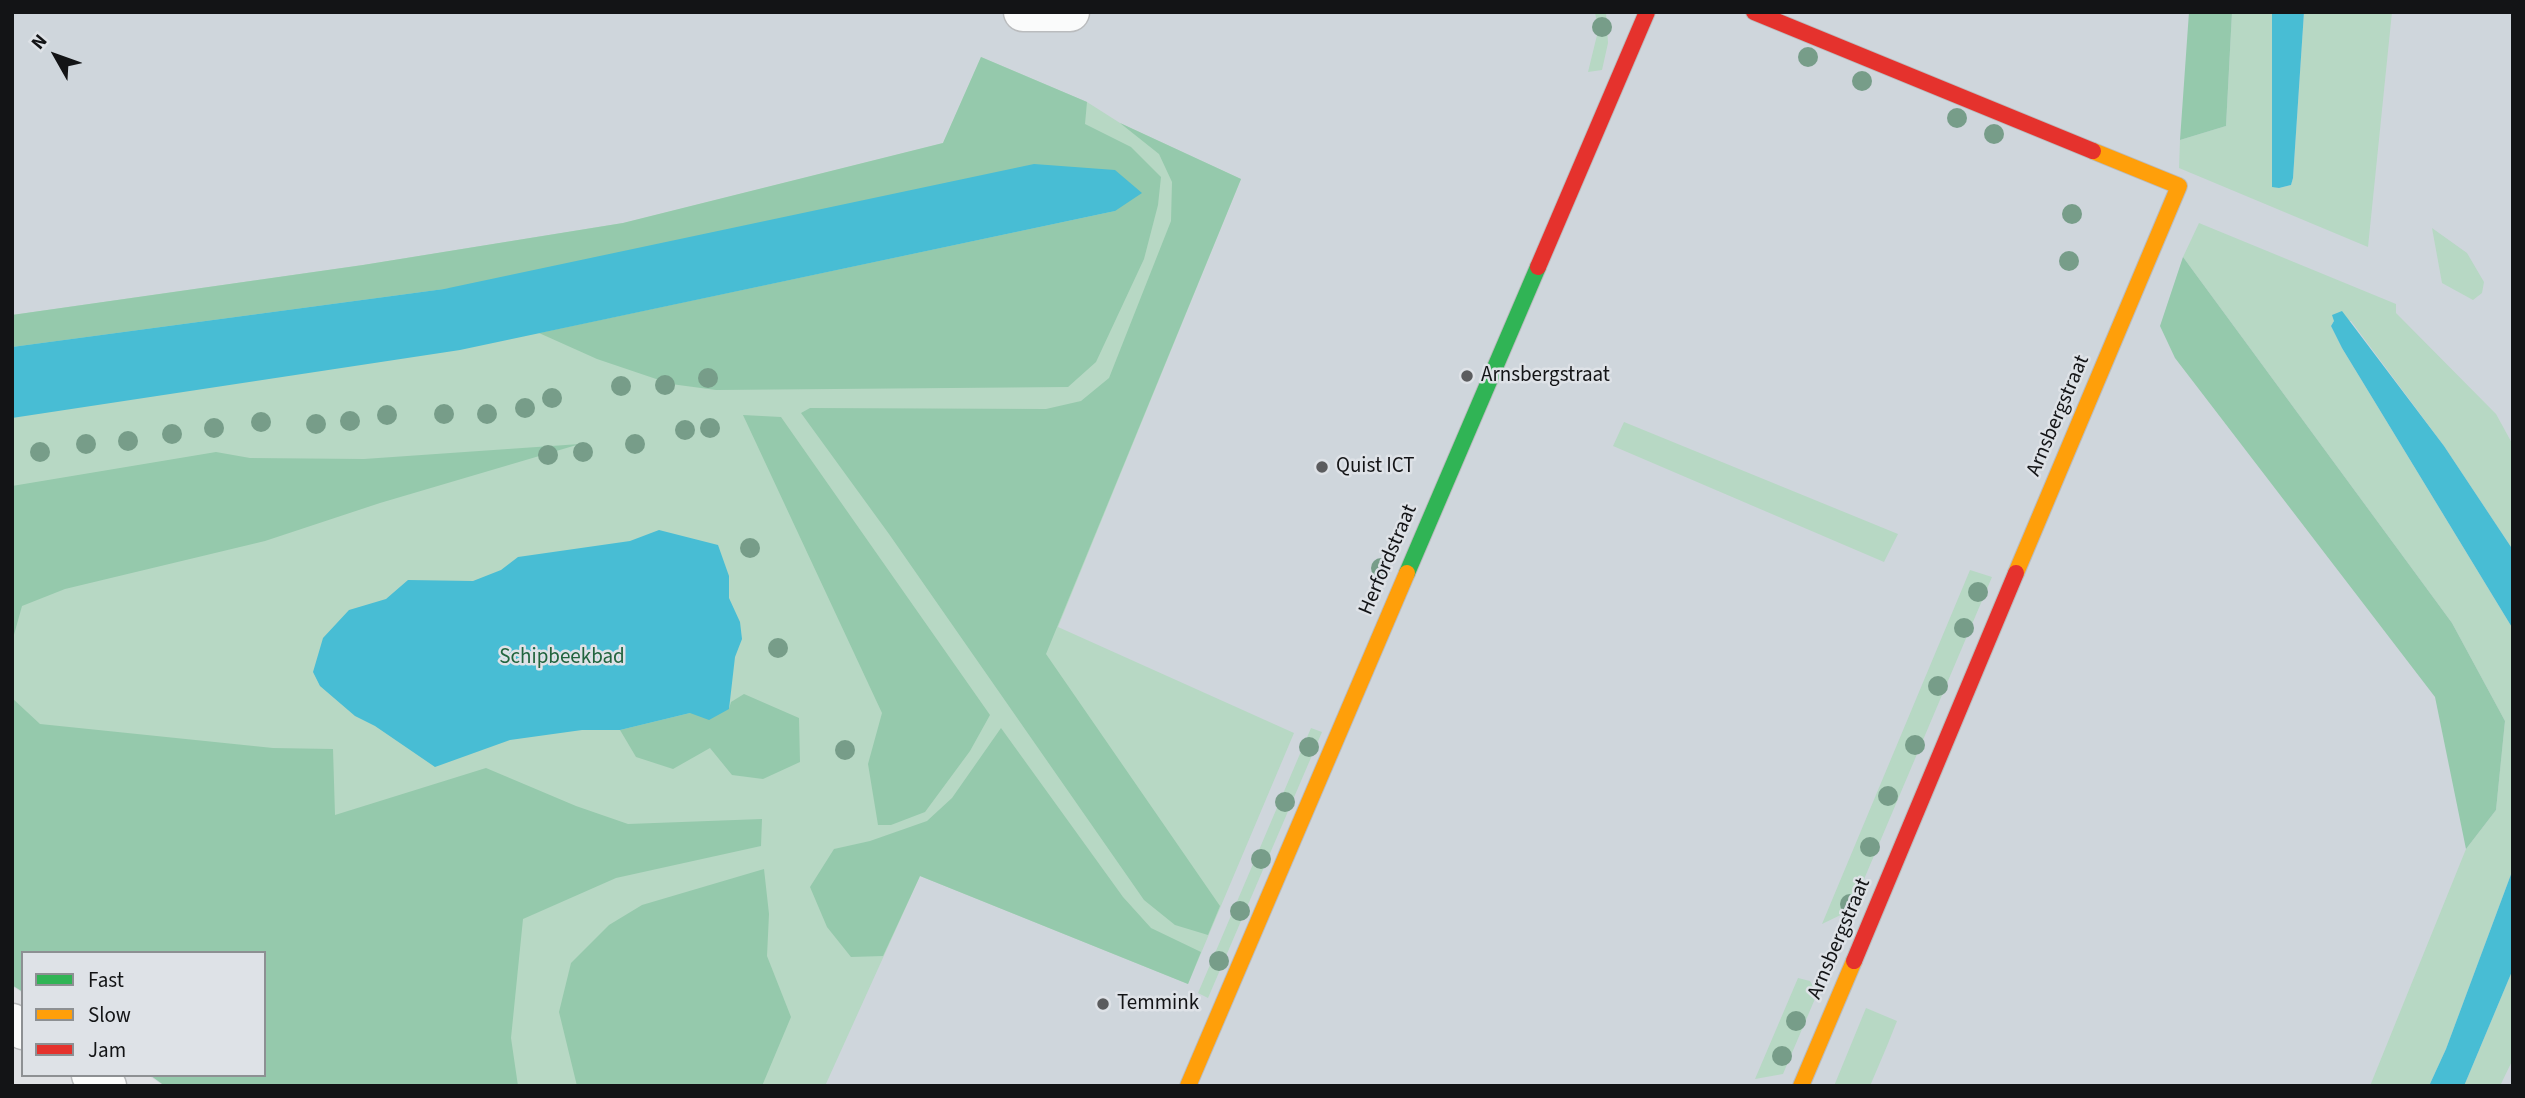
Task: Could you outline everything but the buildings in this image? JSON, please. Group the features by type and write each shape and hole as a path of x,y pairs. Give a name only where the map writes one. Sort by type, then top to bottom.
{"street":[{"path":"1023,12 1032,15 1070,12"},
{"name":"Herfordstraat","path":"1188,1086 1647,12"},
{"name":"Arnsbergstraat","path":"1754,12 2179,186 1801,1086"}],"shaded area":[{"path":"12,12 2513,12 2513,1086 164,1086 151,1077 266,1077 266,951 21,951 21,992 12,986"}],"green space":[{"path":"1595,12 1606,12 1608,43 1602,70 1588,72 1598,31"},
{"path":"2189,12 2232,12 2226,126 2180,140"},
{"path":"2232,12 2272,12 2272,186 2279,188 2291,185 2293,178 2304,12 2392,12 2368,247 2179,168 2180,140 2226,126"},
{"name":"Schipbeekbad","path":"981,57 1087,102 1120,123 1241,179 1058,627 1294,733 1188,984 920,876 825,1086 165,1086 153,1077 266,1077 266,951 21,951 21,991 12,985 12,315 363,265 623,223 943,143"},
{"path":"981,57 1087,102 1085,124 1131,147 1161,177 1158,205 1144,259 1096,362 1068,387 716,390 671,384 597,359 539,333 1115,211 444,289 12,347 12,315 363,265 623,223 943,143"},
{"path":"1120,123 1241,179 1046,654 1220,906 1208,935 1175,925 1144,900 889,534 801,413 810,408 1046,409 1081,401 1109,378 1171,221 1172,182 1159,154"},
{"path":"2199,223 2396,304 2396,313 2496,414 2513,445 2513,550 2444,446 2351,321 2334,321 2331,326 2342,348 2513,629 2513,869 2446,1049 2429,1086 2370,1086 2466,849 2496,810 2505,721 2452,623 2183,257"},
{"path":"2432,228 2467,253 2484,282 2482,293 2473,300 2442,283"},
{"path":"2183,257 2452,623 2505,721 2496,810 2466,849 2435,697 2175,358 2160,326"},
{"path":"743,415 781,417 990,715 970,751 925,812 891,825 878,825 868,764 882,713"},
{"path":"1624,422 1898,534 1884,562 1613,446"},
{"path":"580,444 380,503 265,541 65,589 22,606 12,642 12,486 216,452 250,458 364,459"},
{"path":"1970,570 1992,577 1851,910 1822,924"},
{"path":"744,694 799,718 800,762 763,779 732,775 710,748 673,769 636,757 620,730 690,713 729,709 731,702"},
{"path":"12,698 40,724 273,748 333,749 335,815 486,768 576,806 628,824 762,819 761,846 616,878 523,919 511,1038 518,1086 165,1086 153,1077 266,1077 266,951 21,951 21,991 12,985"},
{"path":"1001,728 1123,897 1151,928 1201,952 1188,984 920,876 883,956 851,957 827,927 810,887 834,849 870,841 927,821 952,798"},
{"path":"1311,728 1322,732 1208,998 1198,993"},
{"path":"764,869 769,914 767,956 791,1017 762,1086 577,1086 559,1012 571,963 609,925 642,905"},
{"path":"2513,969 2513,1059 2500,1086 2464,1086"},
{"path":"1798,978 1810,981 1817,994 1783,1074 1755,1079"},
{"path":"1866,1008 1897,1021 1887,1046 1870,1086 1834,1086"}],"water":[{"path":"2272,12 2304,12 2293,178 2291,185 2279,188 2272,187"},
{"path":"1034,164 1115,170 1142,193 1115,211 460,350 12,418 12,347 444,289"},
{"path":"2342,311 2444,446 2513,550 2513,629 2342,348 2331,326 2334,321 2332,315"},
{"path":"659,530 718,545 729,576 729,598 740,622 742,639 735,657 729,709 709,720 690,713 620,730 582,730 510,740 435,767 375,726 355,716 320,686 313,672 323,638 349,610 386,599 408,580 473,581 501,570 518,557 630,541"},
{"path":"2513,869 2513,969 2464,1086 2429,1086 2446,1049"}],"traffic: fast":[{"path":"1407,573 1538,267"}],"traffic: slow":[{"path":"2016,573 2179,186 2093,151"},
{"path":"1188,1086 1407,573"},
{"path":"1801,1086 1854,961"}],"traffic: jam":[{"path":"1538,267 1647,12"},
{"path":"1754,12 2093,151"},
{"path":"1854,961 2016,573"}],"place":[{"name":"Arnsbergstraat","path":"1467,376"},
{"name":"Quist ICT","path":"1322,467"},
{"name":"Temmink","path":"1103,1004"}]}
